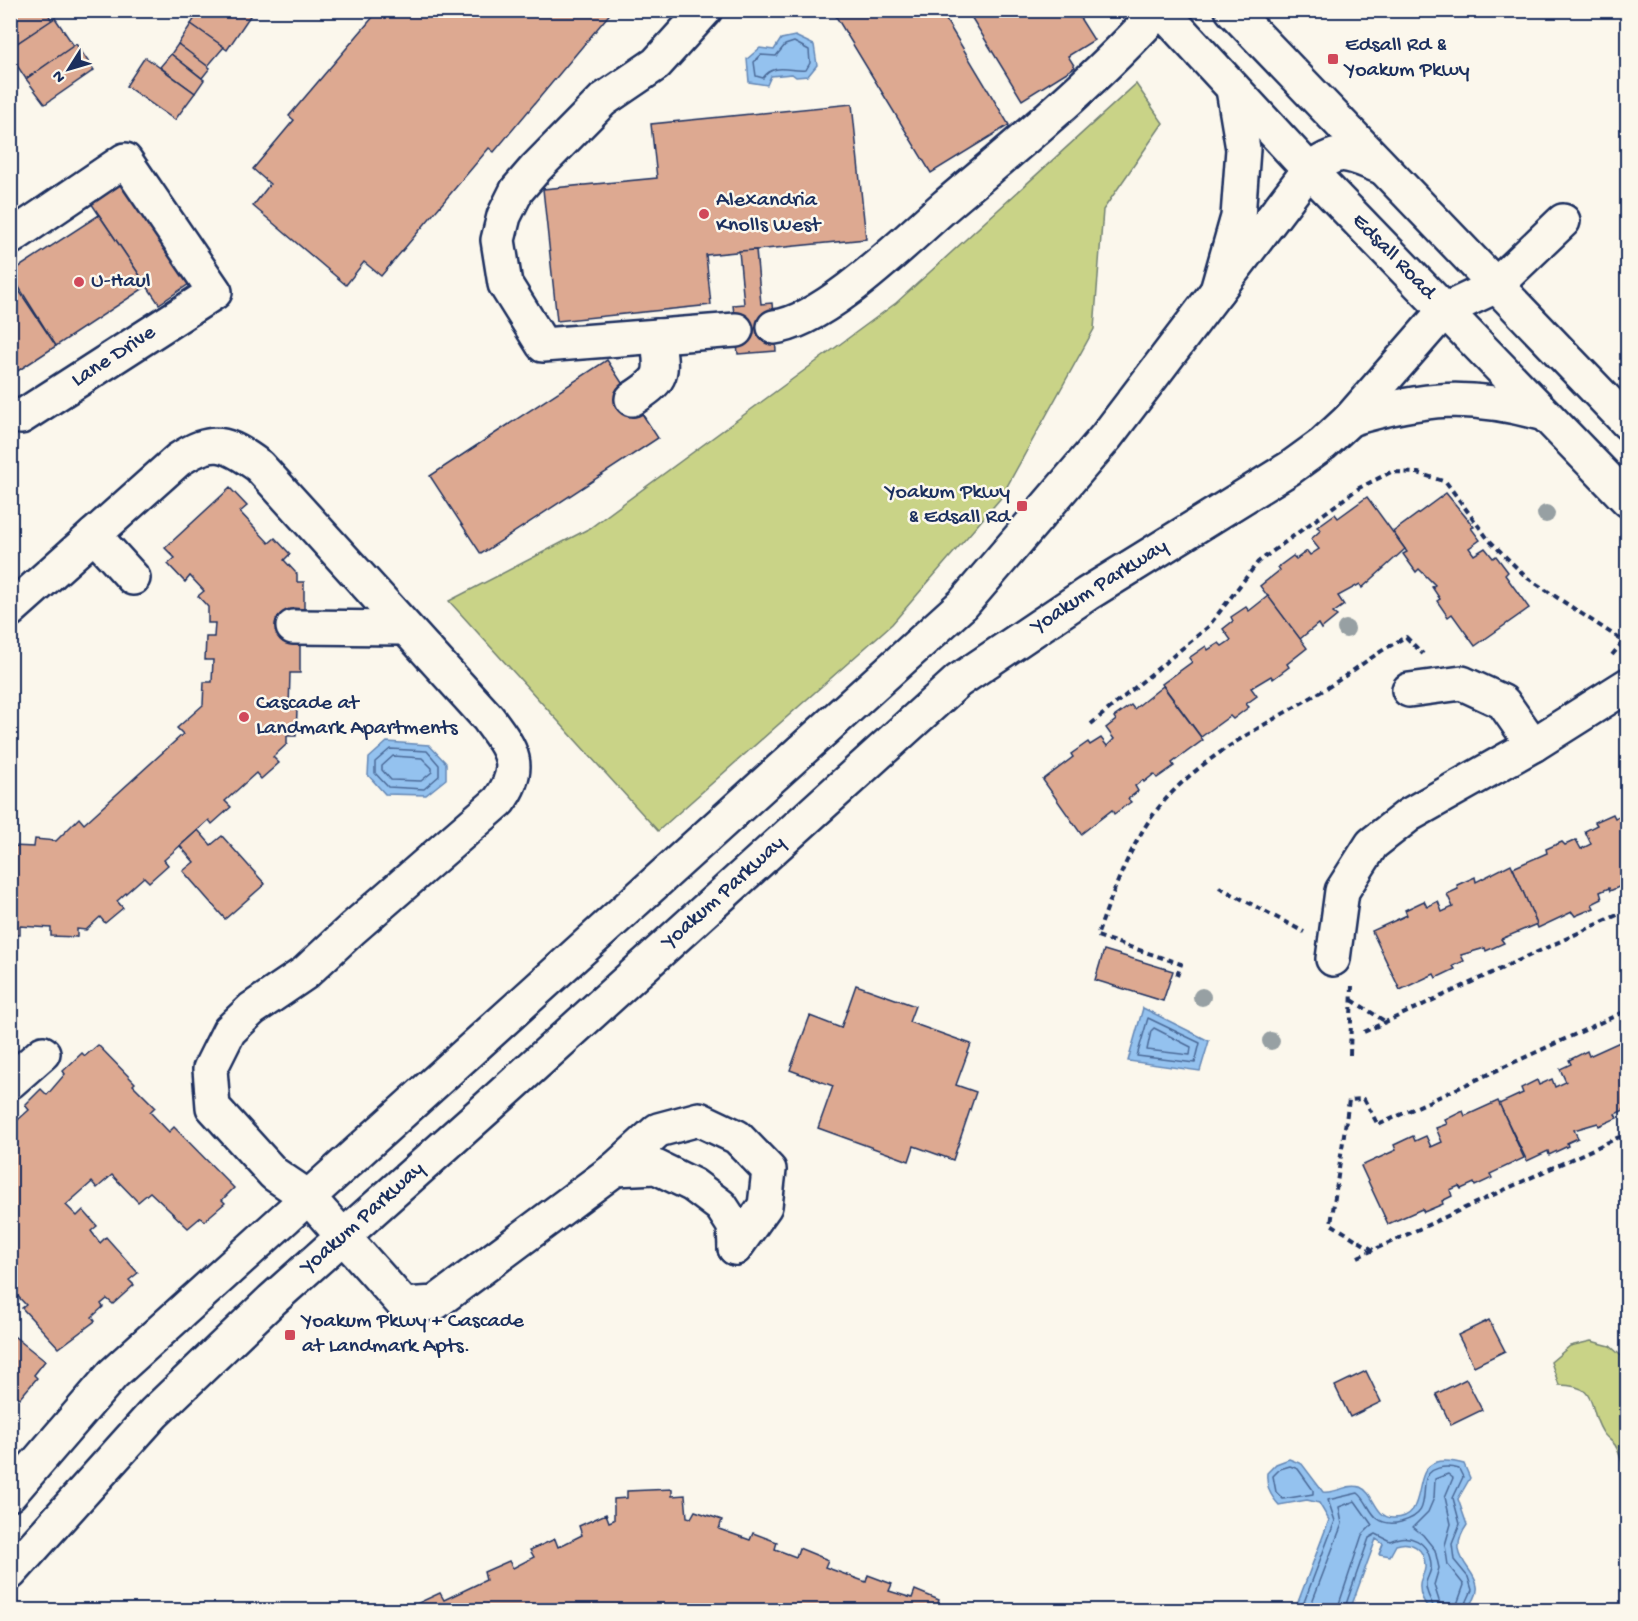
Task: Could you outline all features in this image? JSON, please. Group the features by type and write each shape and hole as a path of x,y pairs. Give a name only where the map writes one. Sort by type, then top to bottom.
{"street":[{"path":"705,10 656,64 603,100 536,168 517,190 500,228 498,240 505,284 543,345 735,330"},
{"path":"774,327 793,323 810,314 860,279 1098,75 1160,10"},
{"name":"Edsall Road","path":"1160,10 1309,170 1628,500"},
{"path":"1232,10 1494,287 1628,423"},
{"path":"1217,291 1238,216 1243,149 1233,89"},
{"path":"10,1494 113,1374 963,604 1106,437 1309,170 1330,155 1339,153 1381,167"},
{"name":"Lane Drive","path":"10,238 125,160 215,292 21,417 10,414"},
{"name":"Yoakum Parkway","path":"10,1573 154,1413 272,1300 958,681 1087,594 1290,468 1350,419 1445,310 1494,287 1563,220"},
{"path":"632,399 659,380 661,373 658,336"},
{"path":"1350,419 1397,405 1451,398 1505,403 1544,414"},
{"path":"10,610 178,459 196,448 217,443 236,449 259,466 500,733 513,756 513,774 510,786 500,801 352,929 305,974 252,1009 229,1031 210,1069 213,1107 274,1174 308,1197 345,1235 404,1305 435,1303 615,1169 658,1130 699,1119 737,1137 769,1170 765,1206 735,1248 734,1226 721,1206 693,1185 656,1167 615,1169"},
{"path":"94,535 133,578"},
{"path":"293,627 404,628"},
{"path":"1409,690 1462,683 1503,702 1533,745"},
{"path":"1343,968 1342,891 1372,844 1409,815 1533,745 1628,685"},
{"path":"10,1083 43,1053"}],"path":[{"path":"1091,724 1208,627 1258,562 1359,488 1391,472 1418,473 1446,482 1488,539 1526,577 1623,642"},
{"path":"1609,659 1628,636"},
{"path":"1177,976 1181,964 1097,936 1110,899 1152,816 1180,784 1219,753 1343,678 1382,649 1406,637 1427,656"},
{"path":"1219,887 1307,934"},
{"path":"1365,1032 1628,910"},
{"path":"1343,968 1352,1000 1350,1055"},
{"path":"1352,1000 1386,1022"},
{"path":"1373,1250 1331,1224 1349,1100 1364,1099 1378,1125 1628,1010"},
{"path":"1358,1257 1628,1133"}],"green space":[{"path":"1136,84 1163,123 1103,210 1094,329 1000,499 892,624 658,831 449,601 590,528 896,303"},
{"path":"1591,1341 1610,1346 1627,1361 1627,1491 1618,1450 1602,1431 1587,1393 1572,1386 1559,1385 1551,1362 1570,1346"}],"water":[{"path":"795,36 814,45 817,65 808,76 796,77 792,74 771,76 767,85 749,82 747,59 760,48 774,50 781,39"},
{"path":"387,742 429,745 446,763 446,779 426,795 385,794 368,775 369,758"},
{"path":"1143,1008 1209,1041 1200,1071 1128,1061"},
{"path":"1289,1459 1302,1464 1323,1492 1333,1492 1351,1486 1360,1487 1369,1494 1382,1514 1393,1518 1407,1515 1414,1507 1424,1473 1431,1465 1444,1461 1464,1464 1470,1478 1458,1499 1467,1525 1460,1539 1459,1551 1477,1587 1475,1597 1466,1610 1430,1610 1420,1591 1420,1582 1425,1568 1420,1550 1411,1545 1401,1544 1396,1545 1390,1556 1379,1554 1383,1544 1376,1539 1350,1610 1295,1610 1329,1520 1319,1503 1307,1500 1279,1505 1273,1498 1268,1487 1267,1473 1276,1464"}],"building":[{"path":"10,10 46,10 52,21 10,48"},
{"path":"200,10 254,10 227,50 191,24"},
{"path":"379,10 613,10 494,152 489,148 381,276 364,262 346,285 253,206 270,184 253,169 294,120 289,116"},
{"path":"832,10 940,10 1009,125 931,173"},
{"path":"967,10 1075,10 1094,40 1068,56 1075,67 1022,100"},
{"path":"55,18 74,46 26,79 10,55 10,48"},
{"path":"191,24 224,47 207,67 178,44"},
{"path":"76,44 94,70 45,104 26,79"},
{"path":"178,44 210,68 202,78 171,54"},
{"path":"171,54 204,80 195,93 160,67"},
{"path":"145,57 195,93 175,120 126,86"},
{"name":"Alexandria Knolls West","path":"852,104 866,239 706,255 711,305 557,321 543,189 657,178 651,124"},
{"path":"123,172 195,280 159,304 87,197"},
{"name":"U-Haul","path":"99,215 147,286 56,346 10,273"},
{"path":"756,250 761,304 772,303 776,351 738,354 733,305 744,304 739,251"},
{"path":"10,277 56,346 10,376"},
{"path":"607,360 658,438 481,554 430,476"},
{"name":"Cascade at Landmark Apartments","path":"230,488 247,506 240,512 269,543 275,538 290,554 284,560 297,574 297,582 304,582 304,609 293,608 292,644 300,645 300,673 290,673 289,709 297,709 296,736 287,736 287,744 273,757 279,763 261,779 256,773 225,801 231,807 212,824 209,820 164,860 168,865 149,882 144,877 117,901 123,908 105,923 100,917 86,930 77,929 77,937 51,936 51,928 20,926 20,935 10,935 10,838 14,838 13,846 34,847 35,839 56,841 79,818 84,824 183,734 177,728 203,705 204,682 212,682 213,660 205,660 206,637 214,637 215,623 208,623 208,607 198,596 204,591 190,576 185,582 168,564 175,558 165,548"},
{"path":"1446,493 1474,527 1471,528 1480,540 1469,548 1474,555 1485,548 1493,558 1496,556 1508,572 1505,575 1529,608 1475,646 1452,614 1448,617 1437,601 1440,599 1432,587 1435,585 1419,569 1416,572 1403,554 1407,552 1393,532"},
{"path":"1367,497 1405,549 1362,588 1360,584 1338,596 1344,605 1333,613 1337,616 1321,629 1318,624 1300,639 1260,586 1280,570 1278,567 1293,556 1296,559 1307,551 1310,555 1319,549 1311,539 1321,530 1317,527 1335,514 1338,518"},
{"path":"1268,596 1307,648 1287,664 1289,667 1273,679 1271,676 1251,688 1257,696 1246,704 1249,707 1233,719 1230,716 1201,737 1162,684 1192,662 1189,658 1206,646 1208,650 1219,643 1222,646 1231,640 1223,629 1233,621 1231,617 1246,607 1249,611"},
{"path":"1163,686 1203,740 1172,763 1174,766 1157,778 1154,774 1135,786 1138,791 1128,799 1131,802 1114,814 1112,810 1081,834 1043,780 1088,742 1090,745 1101,738 1107,746 1114,739 1106,728 1116,720 1114,717 1131,705 1134,709"},
{"path":"1628,812 1628,887 1624,888 1623,885 1610,891 1609,888 1600,892 1602,899 1592,904 1594,908 1575,916 1572,912 1538,928 1513,868 1547,853 1546,849 1562,842 1565,845 1576,840 1581,849 1591,844 1585,831 1597,825 1595,822 1613,814 1615,818"},
{"path":"198,830 211,845 222,836 265,884 225,919 183,871 194,862 180,846"},
{"path":"1511,864 1537,924 1501,939 1504,943 1486,951 1485,948 1461,955 1464,961 1453,966 1455,969 1436,978 1434,974 1400,990 1372,931 1407,915 1405,910 1424,901 1427,907 1438,901 1442,912 1453,907 1447,894 1458,889 1457,885 1475,877 1476,882"},
{"path":"1104,950 1173,971 1163,1001 1095,980"},
{"path":"856,985 915,1006 909,1022 971,1044 956,1085 976,1092 953,1160 914,1146 909,1161 818,1128 833,1086 790,1070 810,1016 841,1028"},
{"path":"1622,1041 1628,1053 1628,1108 1615,1114 1617,1118 1599,1126 1598,1123 1574,1130 1578,1138 1567,1143 1568,1146 1549,1155 1548,1151 1527,1161 1499,1104 1523,1093 1521,1088 1537,1080 1539,1085 1552,1079 1555,1087 1566,1082 1560,1069 1571,1064 1569,1060 1587,1051 1589,1056"},
{"path":"98,1045 155,1107 150,1112 169,1132 174,1127 234,1188 222,1200 225,1203 204,1221 201,1217 188,1228 150,1192 138,1202 112,1175 97,1188 92,1182 66,1205 77,1216 83,1210 97,1226 91,1231 100,1243 106,1237 138,1273 129,1280 134,1285 113,1304 107,1299 101,1304 103,1307 92,1317 95,1321 59,1348 22,1308 26,1305 10,1288 10,1127 29,1110 25,1105 41,1089 47,1095 65,1074 63,1071 82,1053 85,1056"},
{"path":"1498,1101 1524,1158 1490,1174 1492,1178 1475,1186 1474,1183 1461,1189 1459,1186 1450,1190 1452,1196 1442,1201 1443,1204 1424,1212 1422,1209 1388,1224 1361,1166 1396,1150 1394,1145 1413,1136 1415,1141 1426,1136 1431,1147 1442,1142 1436,1128 1447,1124 1445,1120 1463,1111 1465,1116"},
{"path":"1489,1320 1505,1351 1474,1366 1458,1335"},
{"path":"10,1333 45,1361 34,1375 37,1378 20,1398 16,1395 10,1402"},
{"path":"1366,1371 1381,1402 1350,1417 1335,1386"},
{"path":"1466,1379 1482,1410 1451,1425 1436,1394"},
{"path":"672,1489 672,1496 685,1495 687,1517 691,1518 695,1511 722,1520 719,1529 750,1540 753,1533 777,1542 775,1549 796,1557 799,1548 828,1560 825,1567 866,1582 868,1575 892,1584 889,1591 912,1598 915,1590 939,1600 937,1607 946,1610 419,1610 416,1604 440,1593 444,1600 486,1580 484,1572 509,1561 513,1568 534,1557 530,1550 555,1539 558,1547 582,1535 579,1526 606,1514 609,1522 614,1520 614,1499 627,1498 627,1491"}],"place":[{"name":"Edsall Rd & Yoakum Pkwy","path":"1333,59"},
{"name":"Alexandria Knolls West","path":"704,214"},
{"name":"U-Haul","path":"79,282"},
{"name":"Yoakum Pkwy & Edsall Rd","path":"1022,506"},
{"name":"Cascade at Landmark Apartments","path":"244,717"},
{"name":"Yoakum Pkwy + Cascade at Landmark Apts.","path":"290,1335"}]}
